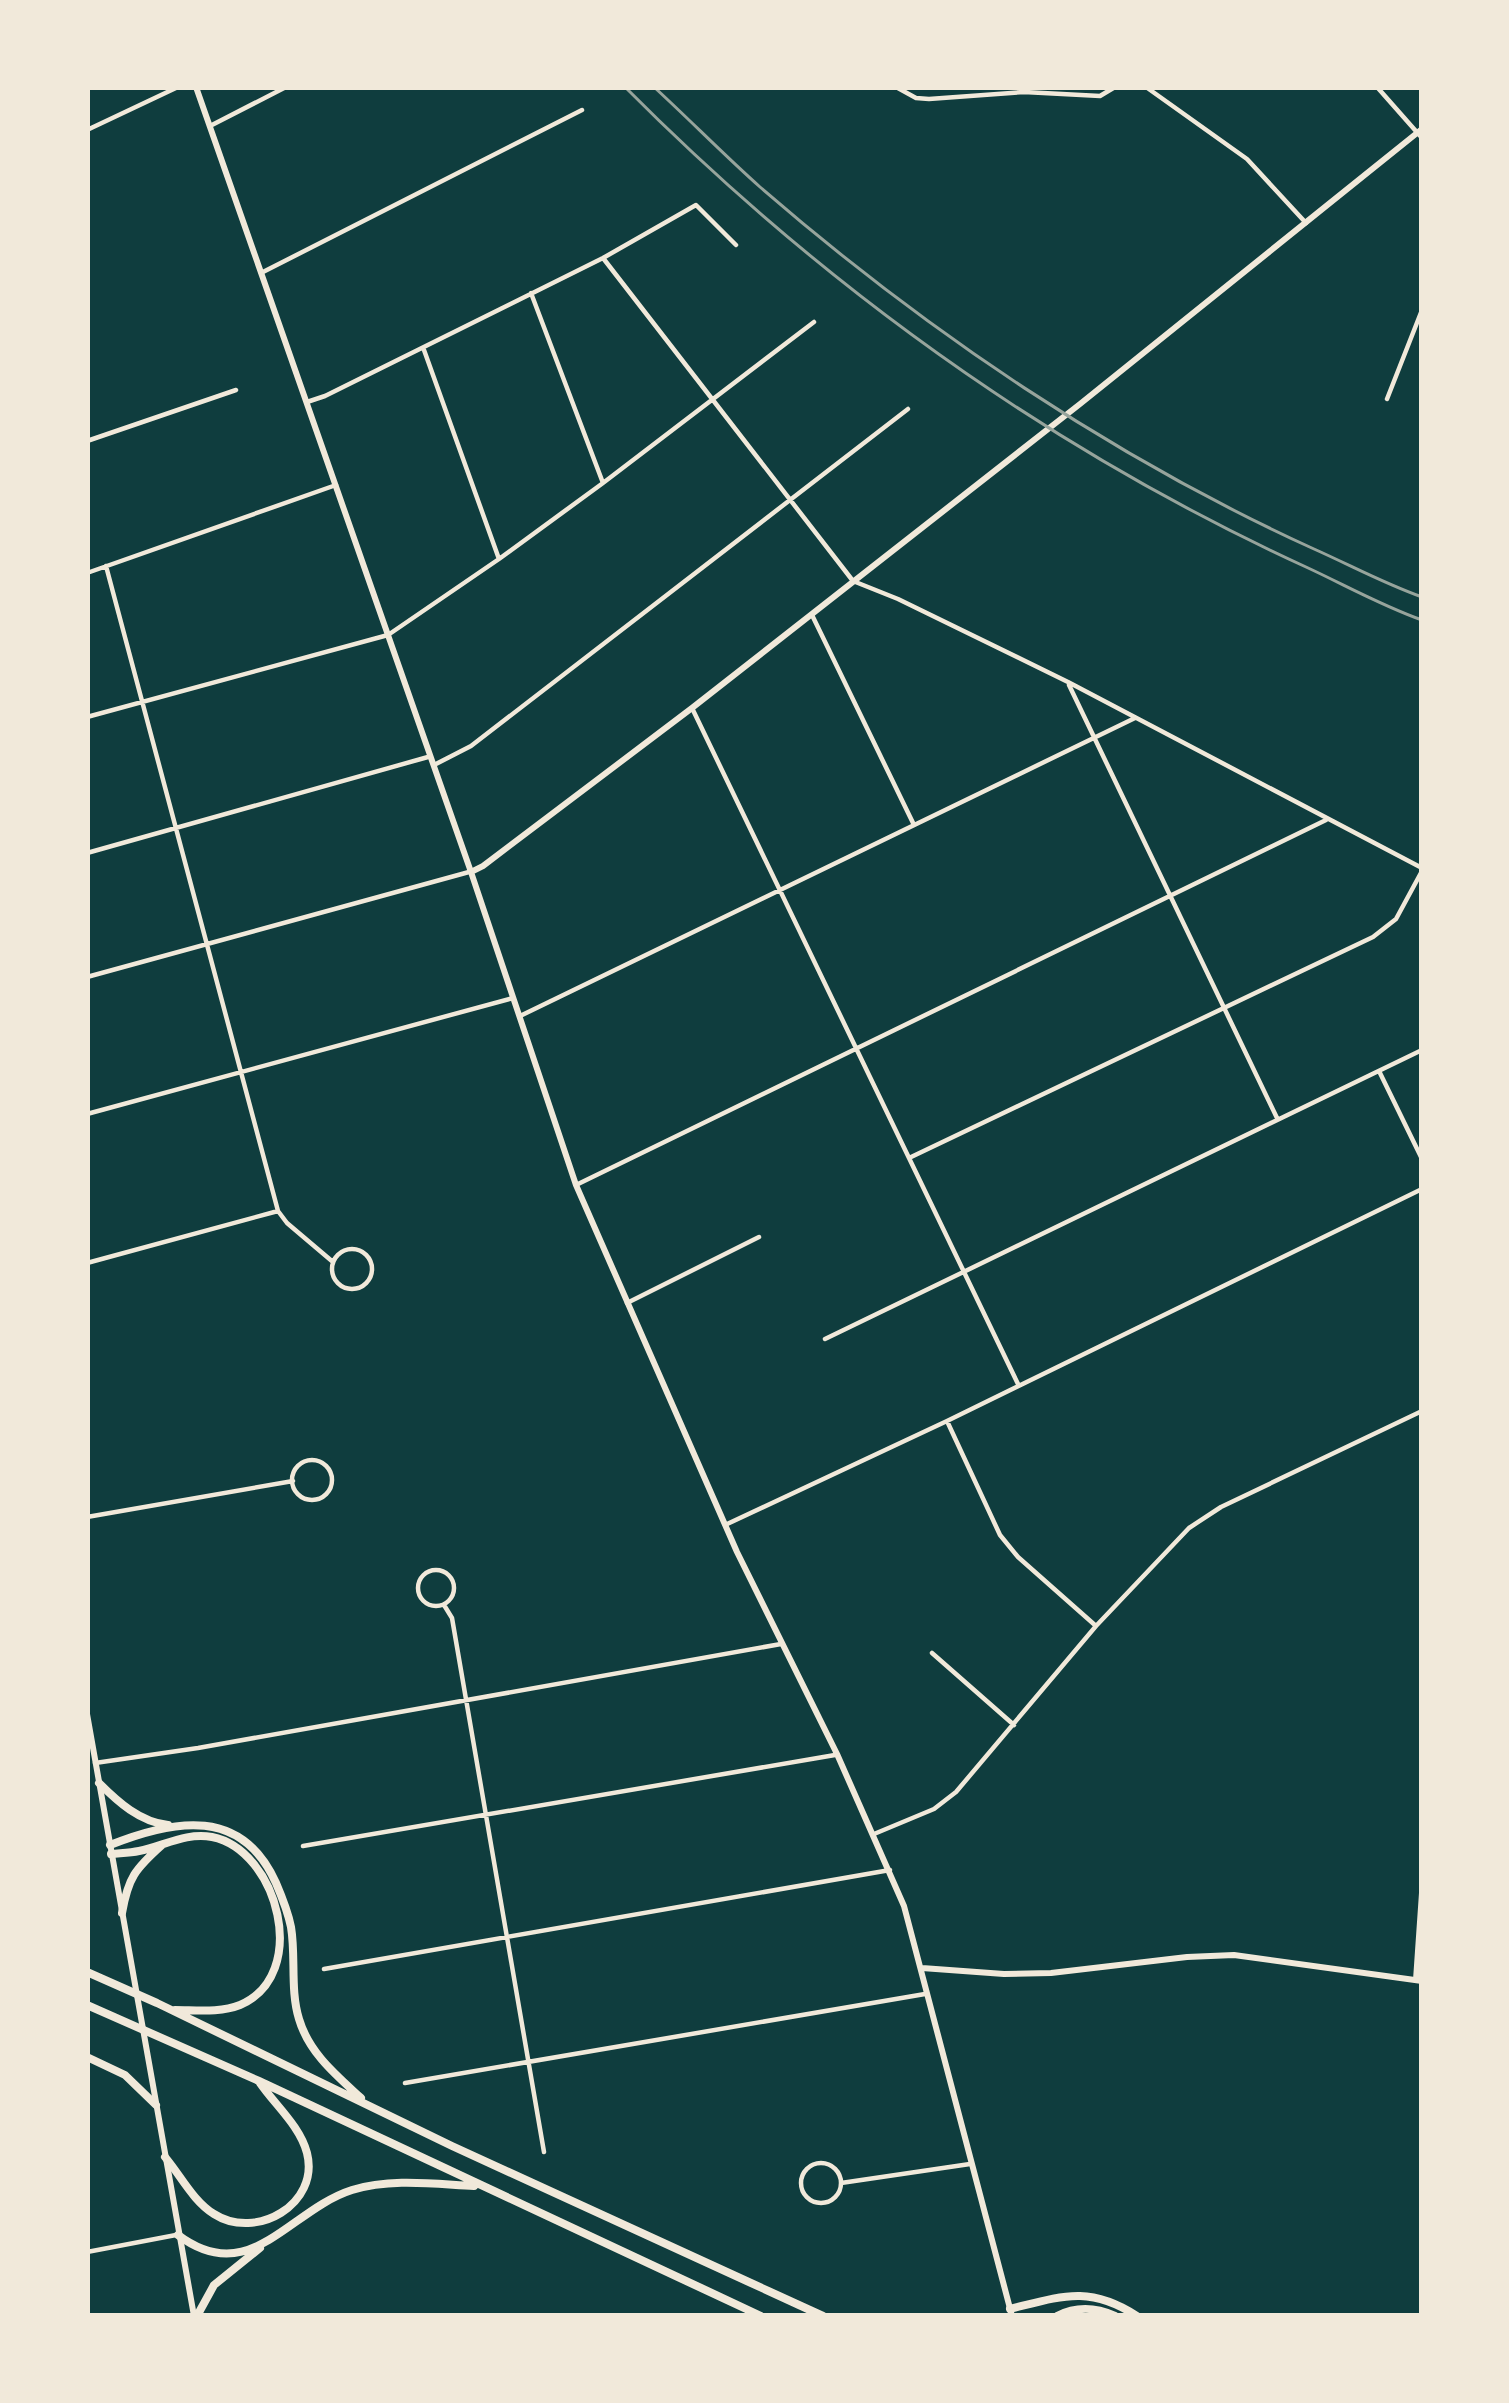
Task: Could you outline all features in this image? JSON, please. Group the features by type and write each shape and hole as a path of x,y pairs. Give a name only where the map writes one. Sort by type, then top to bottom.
{"highway":[{"path":"99,1783 113,1798 154,1823 216,1826 255,1848 270,1869 290,1923 299,2021 327,2067 371,2107"},
{"path":"111,1850 153,1831 181,1826"},
{"path":"111,1850 139,1851 190,1836 214,1838 232,1846 256,1867 280,1924 281,1954 259,1995 236,2007 170,2010"},
{"path":"122,1913 127,1885 138,1867 164,1843"},
{"path":"87,1972 823,2316"},
{"path":"87,2006 259,2081 761,2316"},
{"path":"87,2057 124,2075 156,2105"},
{"path":"165,2157 198,2201 218,2217 257,2222 288,2209 304,2188 309,2171 306,2147 259,2081"},
{"path":"195,2316 214,2285 313,2209 347,2192 384,2184 481,2186"},
{"path":"178,2235 207,2251 260,2248"},
{"path":"1011,2313 1084,2294 1117,2302 1137,2316"},
{"path":"1057,2316 1085,2308 1115,2316"}],"street":[{"path":"87,130 178,87"},
{"path":"196,87 576,1185 736,1552 874,1834 909,1918 1011,2313"},
{"path":"210,126 286,87"},
{"path":"896,87 929,99 1024,90 1100,96 1115,87"},
{"path":"1147,87 1247,159 1306,224"},
{"path":"87,977 484,866 812,615 1421,134 1377,87"},
{"path":"261,273 582,110"},
{"path":"307,403 603,258 696,205 736,244"},
{"path":"603,258 853,581 1068,682 1422,869 1405,907 1385,929 909,1158"},
{"path":"531,293 603,483"},
{"path":"1387,400 1422,310"},
{"path":"87,717 388,635 603,483 814,322"},
{"path":"1409,342 1422,347"},
{"path":"423,347 499,559"},
{"path":"87,442 236,389"},
{"path":"87,853 433,761 471,746 908,409"},
{"path":"87,573 336,485"},
{"path":"106,566 278,1211 333,1262"},
{"path":"812,615 914,825"},
{"path":"1068,682 1276,1118"},
{"path":"692,708 1018,1385"},
{"path":"520,1016 1135,718"},
{"path":"576,1185 1328,819"},
{"path":"87,1114 513,998"},
{"path":"825,1339 1422,1050"},
{"path":"1378,1071 1422,1160"},
{"path":"725,1526 1422,1189"},
{"path":"87,1262 278,1211"},
{"path":"627,1303 759,1237"},
{"path":"355,1249 370,1261 371,1274 358,1288 346,1288 335,1281 333,1262 342,1252 355,1249"},
{"path":"874,1834 934,1809 956,1792 1096,1626 1189,1528 1221,1507 1422,1411"},
{"path":"947,1421 1000,1535 1096,1626"},
{"path":"311,1460 323,1463 332,1477 327,1492 313,1499 298,1494 292,1481 297,1467 311,1460"},
{"path":"87,1517 292,1481"},
{"path":"442,1571 453,1581 453,1596 445,1604 430,1605 419,1595 418,1583 428,1572 442,1571"},
{"path":"445,1604 452,1618 544,2152"},
{"path":"95,1762 198,1748 781,1644"},
{"path":"932,1653 1014,1725"},
{"path":"87,1714 195,2316"},
{"path":"303,1846 836,1754"},
{"path":"324,1969 890,1870"},
{"path":"922,1968 1039,1974 1234,1955 1419,1980 1422,1893"},
{"path":"405,2083 928,1994"},
{"path":"821,2162 836,2169 841,2183 835,2197 820,2203 806,2196 801,2182 807,2168 821,2162"},
{"path":"841,2183 970,2164"},
{"path":"87,2252 178,2235"}],"railway":[{"path":"625,87 779,230 944,358 1120,471 1212,521 1422,620"},
{"path":"654,87 823,240 1024,388 1240,513 1422,597"}]}
